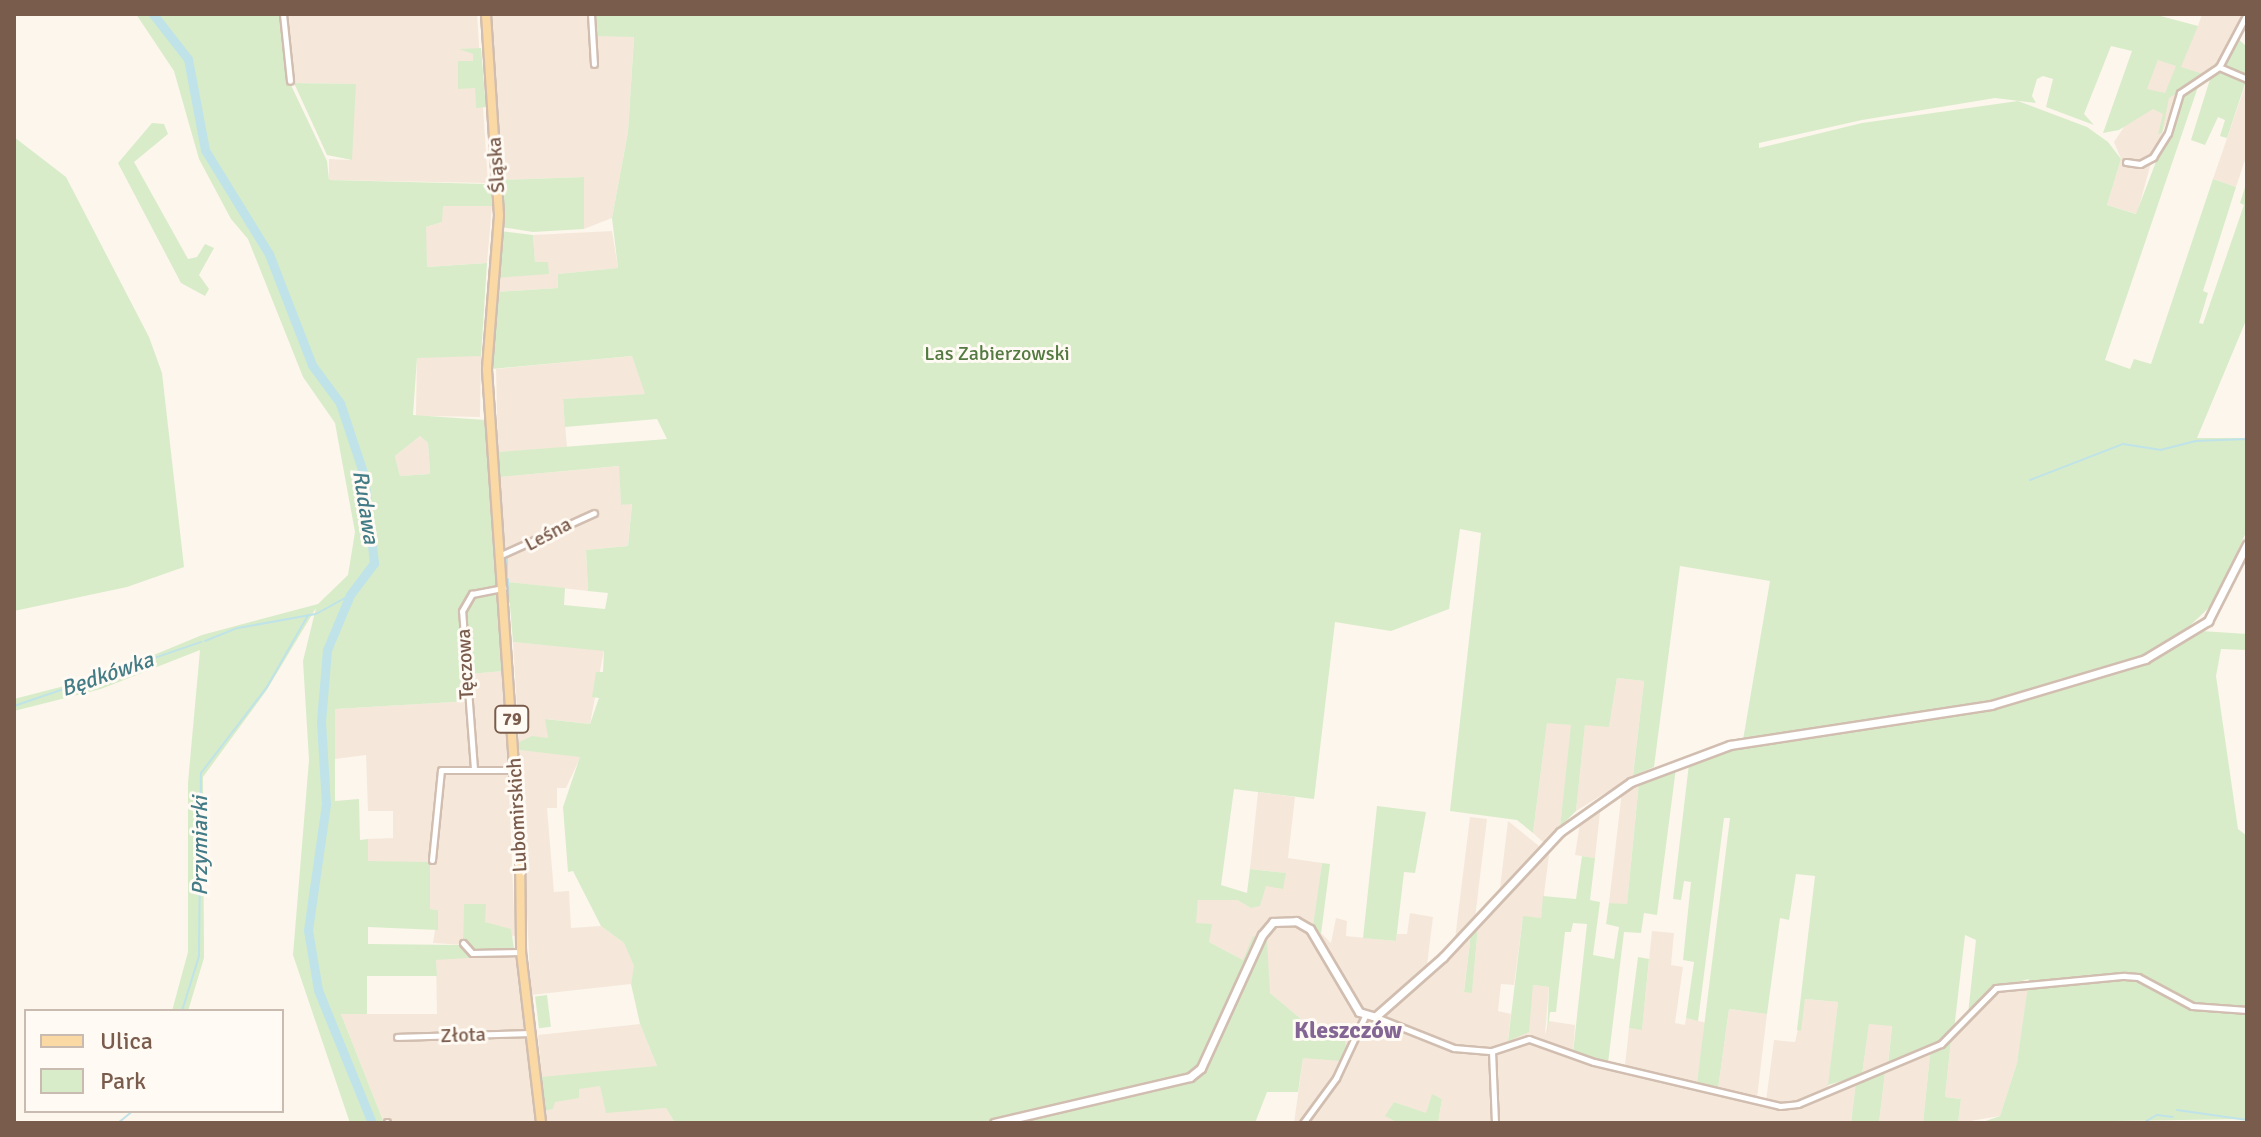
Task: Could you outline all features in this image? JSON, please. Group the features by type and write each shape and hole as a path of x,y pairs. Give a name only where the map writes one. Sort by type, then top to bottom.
{"main road":[{"name":"Śląska","path":"486,14 499,216 490,315"},
{"name":"Lubomirskich","path":"490,315 487,370 515,770 521,952 541,1123"}],"street":[{"path":"283,14 290,81"},
{"path":"591,14 594,64"},
{"path":"2126,162 2140,164 2153,157 2168,133 2180,93 2219,67 2247,14"},
{"path":"2219,67 2247,79"},
{"name":"Leśna","path":"501,555 594,513"},
{"path":"1375,1017 1443,957 1566,827 1631,782 1730,745 1991,705 2145,659 2208,621 2247,544"},
{"name":"Tęczowa","path":"474,769 462,611 472,594 503,588"},
{"path":"432,860 441,770 515,770"},
{"path":"994,1123 1190,1077 1210,1051 1270,924 1286,919 1310,929 1365,1016"},
{"path":"463,943 472,953 521,952"},
{"path":"1365,1016 1375,1017 1454,1048 1492,1051 1518,1040 1541,1041 1594,1062 1780,1106 1798,1104 1941,1044 1996,988 2138,977 2192,1006 2247,1010"},
{"path":"1303,1123 1336,1078 1365,1016"},
{"name":"Złota","path":"397,1037 529,1033"},
{"path":"1492,1051 1495,1123"}],"shaded area":[{"path":"285,14 477,14 488,183 329,180 329,159 351,160 355,84 294,83"},
{"path":"490,14 593,14 634,36 628,132 612,218 584,229 584,177 502,180"},
{"path":"2202,14 2245,14 2216,67 2179,93 2154,152 2137,214 2107,205 2121,159 2114,142 2143,98 2158,60 2198,26"},
{"path":"2247,80 2247,154 2236,187 2213,179"},
{"path":"442,206 492,206 487,263 426,267 426,227 442,222"},
{"path":"612,231 618,268 558,274 558,288 496,292 496,278 535,263 533,235"},
{"path":"417,355 481,356 480,417 416,416"},
{"path":"632,356 646,394 563,399 567,448 498,452 496,369"},
{"path":"420,436 428,443 430,474 400,476 395,456"},
{"path":"620,466 621,505 632,503 628,546 586,550 588,591 508,582 500,477"},
{"path":"513,642 604,650 590,724 546,719 548,738 519,742"},
{"path":"504,671 515,936 465,933 464,945 433,943 438,910 430,909 429,887 368,861 368,839 393,838 393,811 368,811 366,755 335,759 335,709 470,701 469,674"},
{"path":"1617,678 1644,681 1633,776 1576,811 1585,724 1609,726"},
{"path":"1547,722 1572,725 1560,827 1544,843 1533,833"},
{"path":"519,750 581,756 566,788 557,788 557,808 547,808 554,892 569,891 571,928 601,926 624,943 635,966 631,984 531,995"},
{"path":"1639,782 1627,905 1609,903 1622,791"},
{"path":"1258,792 1295,797 1288,858 1322,863 1314,926 1331,943 1336,918 1347,921 1346,936 1396,941 1397,934 1407,934 1410,913 1433,917 1427,965 1434,967 1471,933 1464,991 1472,992 1478,926 1550,847 1541,918 1523,917 1514,985 1501,984 1498,1011 1511,1014 1508,1040 1524,1031 1533,985 1549,987 1545,1035 1549,1021 1575,1025 1573,1053 1625,1065 1629,1028 1642,1029 1652,931 1674,933 1671,965 1683,967 1675,1023 1685,1025 1686,1018 1707,1023 1697,1083 1718,1089 1729,1009 1767,1014 1757,1098 1766,1101 1774,1040 1795,1042 1805,999 1838,1002 1828,1089 1856,1082 1851,1123 1438,1123 1442,1099 1432,1095 1426,1114 1394,1102 1386,1116 1398,1123 1294,1123 1303,1058 1313,1029 1270,993 1243,960 1209,942 1195,923 1198,900 1237,900 1251,908 1266,886 1285,873 1250,869"},
{"path":"1601,803 1595,858 1575,855 1581,817"},
{"path":"1470,817 1487,819 1475,918 1455,939"},
{"path":"1508,821 1539,846 1500,888"},
{"path":"464,955 515,955 535,1123 384,1123 341,1014 437,1014 436,960"},
{"path":"2030,986 2017,1063 2000,1116 1958,1123 1961,1099 1945,1097 1951,1040 1992,992"},
{"path":"1869,1023 1892,1025 1888,1065 1862,1075"},
{"path":"640,1024 657,1066 625,1111 666,1108 675,1123 546,1123 538,1035"},
{"path":"1930,1055 1923,1123 1879,1123 1885,1072"}],"green space":[{"path":"136,14 280,14 289,81 327,161 329,180 488,184 491,166 492,206 443,206 442,222 426,227 427,267 487,263 481,356 417,358 413,415 486,420 504,671 469,674 471,701 335,709 335,801 359,799 360,840 368,839 368,861 430,862 430,909 438,910 438,930 368,927 368,944 463,945 464,904 486,904 485,922 511,929 515,955 436,960 437,976 367,976 367,1014 341,1014 384,1123 350,1123 293,955 309,760 303,661 316,608 266,691 203,777 204,958 189,1009 173,1009 188,952 188,783 200,650 101,689 14,711 14,699 103,676 202,635 318,604 348,575 355,532 335,423 303,377 248,239 231,219 199,159 174,71","holes":["420,436 428,443 430,474 400,476 395,456"]},
{"name":"Las Zabierzowski","path":"593,14 2153,14 2198,26 2181,67 2206,75 2169,98 2162,133 2158,134 2163,114 2153,109 2119,130 2103,133 2132,51 2111,46 2084,114 2094,125 2046,107 2053,79 2043,76 2037,79 2032,96 2036,103 1995,98 1862,120 1759,143 1759,148 1862,123 2018,101 2087,127 2108,142 2121,159 2107,205 2136,214 2180,99 2200,81 2105,360 2130,369 2134,359 2151,364 2213,179 2236,187 2203,291 2208,293 2199,323 2203,324 2244,205 2240,203 2247,181 2247,318 2197,438 2247,438 2247,530 2215,602 2180,635 2141,658 1992,703 1743,740 1770,581 1680,566 1654,767 1633,776 1644,681 1617,678 1609,727 1585,725 1576,811 1560,827 1571,725 1547,723 1533,833 1517,820 1450,811 1481,533 1460,529 1449,609 1391,631 1335,622 1314,799 1234,789 1221,885 1247,893 1250,869 1286,873 1283,889 1266,886 1260,906 1251,908 1237,900 1198,900 1196,923 1212,924 1209,942 1243,960 1253,936 1267,940 1270,993 1313,1029 1344,1026 1346,1051 1342,1061 1303,1058 1298,1092 1267,1092 1255,1123 675,1123 666,1108 606,1113 600,1086 579,1089 579,1098 555,1102 553,1109 543,1111 541,1077 657,1066 640,1024 631,984 634,966 624,943 601,926 573,871 568,872 563,807 580,757 519,750 519,742 532,736 548,738 545,719 590,724 599,698 592,697 596,672 603,672 604,651 513,642 508,582 565,588 564,605 605,609 608,593 588,591 586,550 628,546 632,504 621,505 619,466 500,477 498,452 667,439 657,419 565,427 563,399 645,394 632,356 492,369 496,292 558,288 558,274 618,268 612,218 628,132 634,37 594,36","holes":["2158,60 2176,66 2165,93 2147,89"]},
{"path":"2234,35 2247,47 2246,77 2221,63"},
{"path":"481,48 486,107 476,108 475,88 458,89 458,61 473,61 473,54 459,49"},
{"path":"2220,71 2246,81 2227,138 2220,136 2225,120 2218,117 2205,145 2191,140 2211,76"},
{"path":"294,83 356,84 352,160 327,155"},
{"path":"152,123 164,124 168,134 134,162 188,259 197,257 205,244 214,248 199,275 209,289 205,296 181,283 118,163"},
{"path":"14,137 66,177 149,337 162,373 184,567 127,587 14,611"},
{"path":"584,177 584,229 533,232 501,227 499,180"},
{"path":"501,231 533,235 535,262 548,262 549,274 496,278"},
{"path":"2201,631 2247,634 2247,650 2221,649 2216,676 2238,829 2247,836 2247,1119 1980,1123 2000,1116 2017,1063 2029,979 1989,989 1968,1014 1976,940 1965,935 1954,1030 1939,1043 1888,1065 1892,1026 1869,1024 1862,1075 1828,1085 1838,1002 1805,999 1801,1031 1797,1030 1815,876 1796,874 1789,920 1780,918 1767,1014 1729,1009 1718,1089 1697,1083 1730,818 1724,818 1698,1021 1686,1018 1694,962 1683,960 1691,882 1684,881 1681,900 1673,899 1689,764 1756,744 1993,708 2145,662"},
{"path":"1676,768 1657,915 1644,913 1641,933 1624,932 1608,1063 1573,1053 1587,924 1573,923 1571,932 1565,932 1556,1012 1550,1012 1547,1036 1549,987 1533,985 1529,1032 1508,1041 1523,916 1541,918 1543,896 1576,899 1582,856 1595,858 1590,900 1600,902 1593,955 1614,959 1619,927 1606,924 1609,903 1627,904 1639,782"},
{"path":"1377,806 1426,812 1415,873 1404,872 1396,941 1363,938"},
{"path":"1322,863 1330,864 1321,934 1313,926"},
{"path":"1478,926 1472,993 1464,992 1471,933"},
{"path":"1638,957 1649,959 1642,1030 1629,1028"},
{"path":"547,995 551,1027 539,1028 535,996"},
{"path":"1951,1040 1945,1097 1961,1099 1958,1123 1923,1123 1930,1055"},
{"path":"1885,1072 1879,1123 1851,1123 1856,1082"},
{"path":"1432,1094 1442,1099 1438,1123 1398,1123 1385,1116 1394,1102 1426,1113"}],"waterway":[{"name":"Rudawa","path":"153,14 188,59 205,150 269,254 312,365 340,403 364,475 374,563 350,595 327,650 321,721 326,804 308,930 318,990 372,1123"},
{"path":"2030,480 2123,444 2160,450 2195,441 2247,439"},
{"path":"507,558 507,576"},
{"path":"508,579 509,602"},
{"name":"Będkówka","path":"205,641 238,628 316,614 350,595"},
{"name":"Przymiarki","path":"183,1009 199,956 201,773 267,687 308,615"},
{"name":"Będkówka","path":"14,706 201,642"},
{"path":"2177,1110 2247,1120"},
{"name":"Przymiarki","path":"118,1123 130,1113"},
{"path":"2143,1123 2157,1115 2173,1117"}],"district":[{"name":"Kleszczów","path":"1348,1031"}]}
